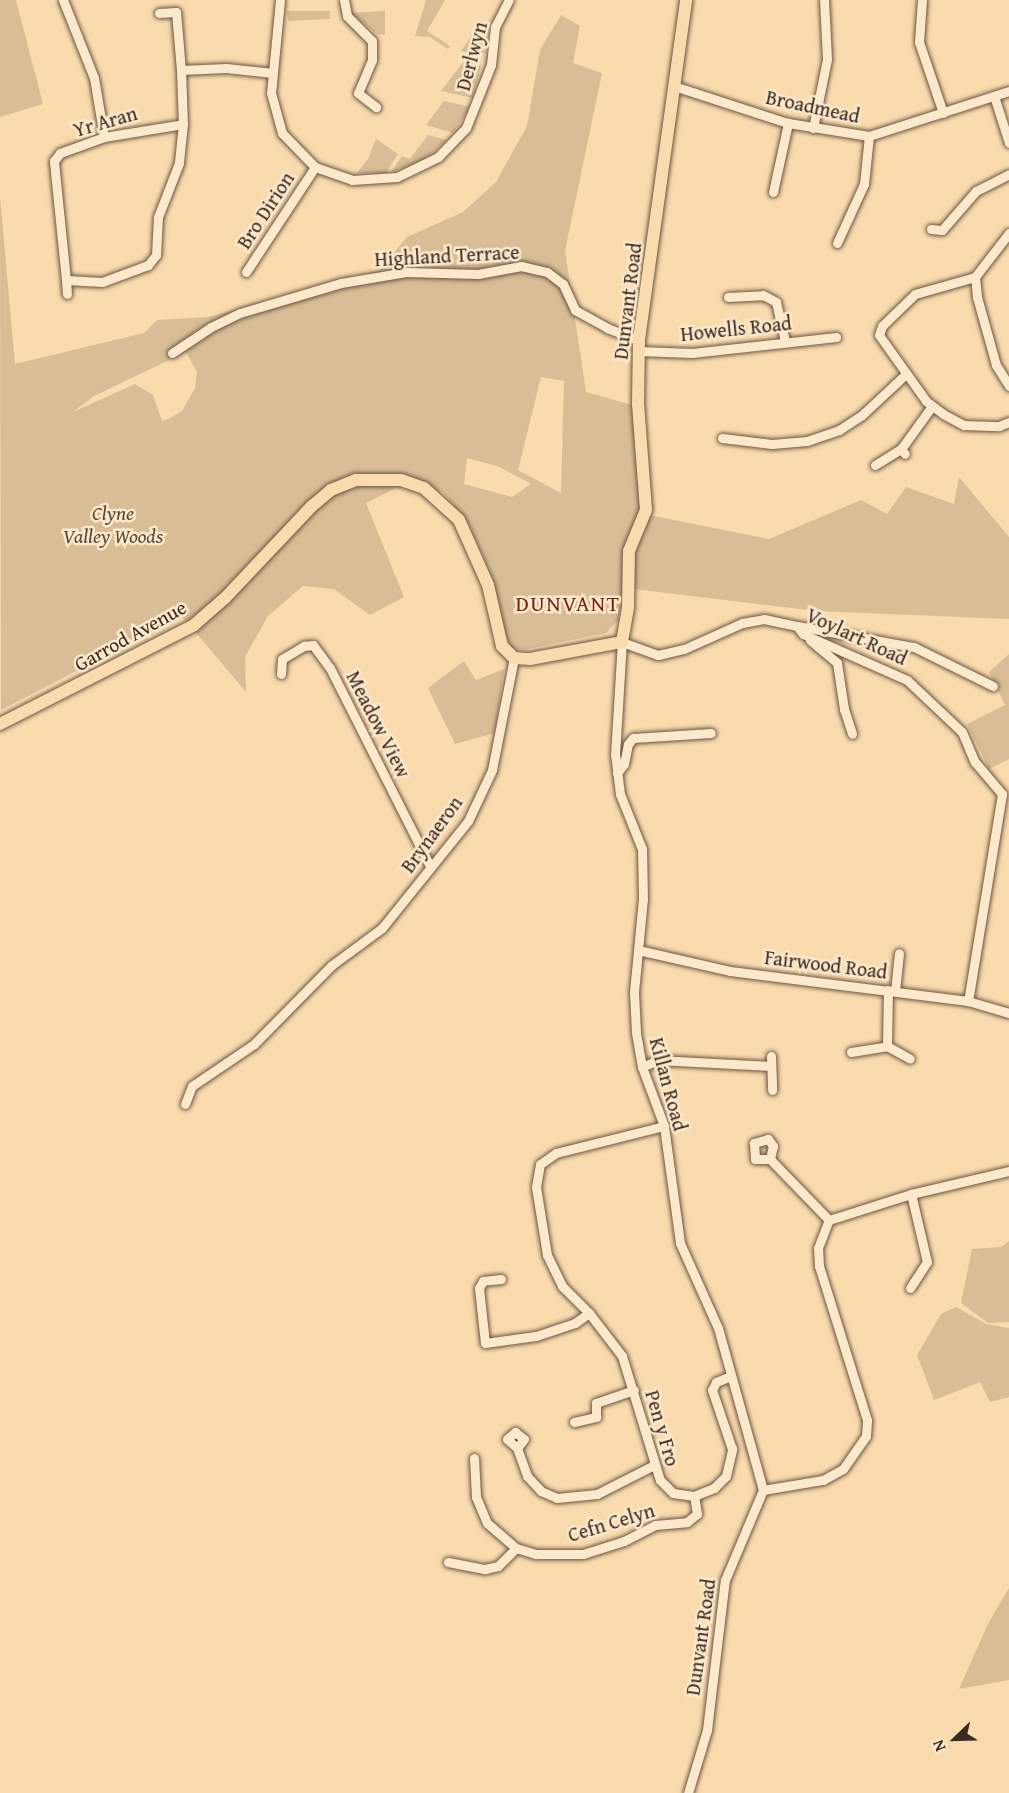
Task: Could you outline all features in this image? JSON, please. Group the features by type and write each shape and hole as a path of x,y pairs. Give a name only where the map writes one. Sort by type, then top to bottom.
{"main road":[{"name":"Dunvant Road","path":"622,642 628,607 629,551 646,510 639,345 677,87 686,0"},
{"name":"Garrod Avenue","path":"0,724 194,625 225,598 312,506 331,490 356,480 401,480 424,488 459,520 488,585 502,646 514,658"},
{"path":"514,658 530,659 622,642"}],"street":[{"path":"63,0 94,78 104,137"},
{"name":"Derlwyn","path":"280,0 271,93 282,133 315,167 352,180 397,177 438,157 466,128 480,98 490,65 495,27 509,0"},
{"path":"813,128 827,59 824,0"},
{"path":"922,0 919,42 943,113"},
{"path":"341,3 347,16 372,41 372,60 355,91 376,107"},
{"path":"66,280 102,282 148,265 158,246 158,217 179,163 183,124 176,12"},
{"path":"159,13 187,12"},
{"path":"181,70 226,68 273,73"},
{"name":"Broadmead","path":"677,87 788,123 869,136 1009,91"},
{"path":"994,96 1009,143"},
{"path":"773,192 788,123"},
{"name":"Yr Aran","path":"67,294 54,161 60,153 104,137 183,124"},
{"path":"837,243 864,184 869,136"},
{"name":"Bro Dirion","path":"246,272 315,167"},
{"path":"931,229 942,231 976,191 1009,174"},
{"path":"1009,233 975,278 915,294 882,326 879,335 932,406 964,425 999,426 1009,422"},
{"name":"Highland Terrace","path":"172,353 211,327 240,313 341,283 406,272 478,274 520,266 547,272 563,284 575,310 639,345"},
{"path":"975,278 977,297 996,365 1009,386"},
{"path":"734,301 763,295 776,302 785,340"},
{"name":"Howells Road","path":"639,345 693,352 785,340 836,337"},
{"path":"722,438 740,436 772,444 807,441 839,430 862,415 906,374"},
{"path":"875,465 903,451 932,406"},
{"name":"Voylart Road","path":"622,642 658,655 684,649 742,623 764,620 800,630 907,680 962,732 975,762 1002,794 968,1001"},
{"path":"800,630 914,647 993,686"},
{"path":"800,630 837,663 844,709 852,734"},
{"name":"Killan Road","path":"622,642 617,773 620,794 642,849 643,899 634,992 642,1067 664,1125 675,1189 680,1243 718,1328 763,1490"},
{"name":"Meadow View","path":"281,674 282,659 304,646 313,645 330,668 430,866"},
{"name":"Brynaeron","path":"185,1104 192,1086 254,1044 332,965 382,928 468,821 492,770 514,658"},
{"path":"617,773 624,765 628,744 633,738 711,733"},
{"name":"Fairwood Road","path":"638,950 730,971 968,1001 1009,1013"},
{"path":"887,1046 898,953"},
{"path":"851,1052 887,1046 910,1059"},
{"path":"771,1056 772,1090"},
{"path":"642,1067 658,1060 771,1066"},
{"name":"Pen y Fro","path":"664,1125 555,1153 540,1164 536,1187 552,1271 589,1313 622,1356 660,1480 673,1493 694,1496"},
{"path":"770,1159 829,1220"},
{"path":"829,1220 911,1194 1009,1171"},
{"path":"910,1288 927,1262 911,1194"},
{"path":"763,1490 823,1480 843,1469 858,1453 866,1436 867,1420 818,1248 829,1220"},
{"path":"501,1279 483,1281 479,1288 485,1343 536,1336 574,1323 589,1313"},
{"path":"694,1496 714,1488 726,1476 731,1465 732,1449 712,1390 716,1382 731,1376"},
{"path":"574,1422 596,1417 596,1403 634,1390"},
{"path":"517,1448 527,1476 541,1491 557,1498 597,1494 654,1465"},
{"name":"Cefn Celyn","path":"474,1458 479,1507 487,1523 516,1548 552,1556 583,1554 624,1541 655,1525 687,1522 697,1514 694,1496"},
{"name":"Dunvant Road","path":"688,1793 707,1730 725,1580 763,1490"},
{"path":"448,1562 485,1569 498,1566 516,1548"}],"green space":[{"path":"0,0 16,0 43,104 0,117"},
{"path":"426,0 445,0 427,31 450,46 448,49 430,37 415,36"},
{"path":"287,11 330,11 330,19 288,21"},
{"path":"385,11 385,35 377,34 351,13"},
{"name":"Clyne Valley Woods","path":"561,15 580,26 573,63 602,73 565,251 586,392 632,405 638,491 649,515 769,539 861,500 887,514 906,487 954,504 959,477 1009,537 1009,619 816,611 634,589 621,593 619,619 606,633 523,650 512,648 506,637 492,576 469,525 443,492 402,485 366,503 404,597 370,615 334,589 303,586 268,616 245,657 246,692 182,616 1,710 0,197 15,364 144,333 157,320 208,317 379,271 407,237 463,212 496,182 527,126 540,50","holes":["186,352 197,372 195,388 182,411 168,419 162,421 153,395 135,384 73,412 94,396","541,377 564,381 561,493 518,470","467,458 500,467 531,484 512,497 464,484"]},
{"path":"478,26 489,29 484,56 461,51"},
{"path":"464,61 481,65 473,98 441,91"},
{"path":"444,101 470,107 453,133 426,125"},
{"path":"428,135 447,140 422,161 391,172 402,156 410,159"},
{"path":"376,139 398,154 386,173 357,173 368,159"},
{"path":"1009,654 1009,759 989,769 967,724 1005,705 989,672"},
{"path":"464,661 476,680 504,669 495,733 455,744 428,688"},
{"path":"1009,1241 1009,1322 988,1323 961,1303 972,1249 1001,1247"},
{"path":"956,1307 986,1324 1009,1328 1009,1397 990,1402 980,1382 934,1400 917,1355 941,1314"},
{"path":"1009,1588 1009,1680 959,1689 988,1624"}],"district":[{"name":"DUNVANT","path":"568,604"}]}
